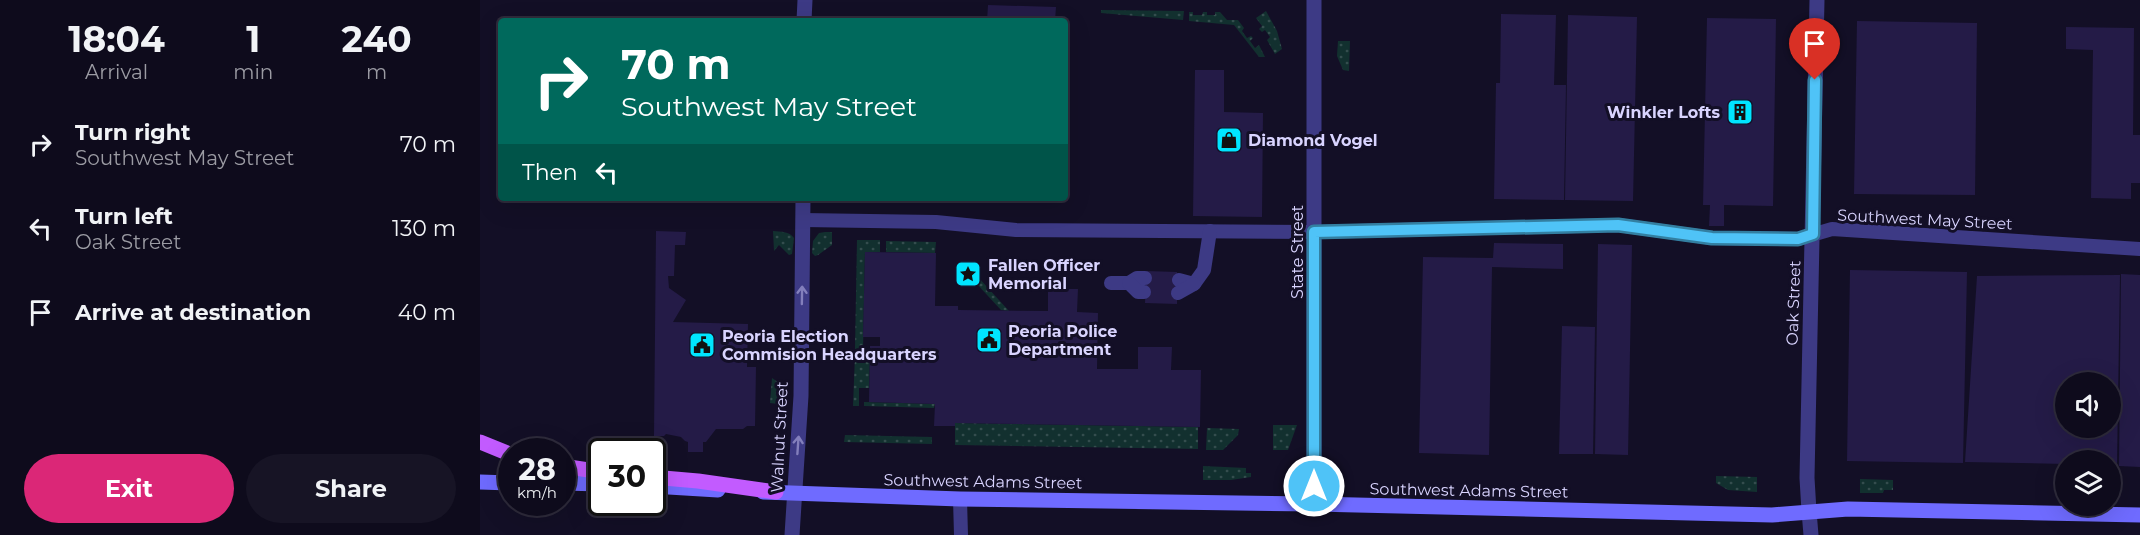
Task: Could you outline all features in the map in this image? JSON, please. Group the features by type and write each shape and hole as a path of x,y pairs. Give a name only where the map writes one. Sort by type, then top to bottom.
{"main road":[{"path":"480,442 498,449"},
{"path":"666,478 776,492"},
{"path":"480,482 498,483"},
{"name":"Southwest Adams Street","path":"666,487 794,494 960,499 1314,504 1772,515 1848,509 2140,515"}],"street":[{"path":"804,18 805,0"},
{"name":"State Street","path":"1314,0 1314,504"},
{"name":"Oak Street","path":"1811,535 1807,478 1817,0"},
{"name":"Walnut Street","path":"792,535 801,396 803,201"}],"lane":[{"name":"Southwest May Street","path":"803,220 936,222 1016,230 1314,232 1618,225 1712,238 1798,239 1832,229 2140,249"},
{"path":"1178,286 1194,284 1204,270 1210,231"},
{"path":"1111,283 1130,283 1137,278 1144,285"},
{"path":"960,499 961,535"}],"green space":[{"path":"1101,10 1184,11 1183,20 1101,13"},
{"path":"1266,11 1277,31 1282,49 1275,54 1267,40 1270,37 1265,30 1262,32 1259,29 1262,26 1256,18"},
{"path":"1189,12 1193,12 1193,15 1202,15 1203,12 1207,12 1207,15 1215,15 1215,12 1220,12 1227,20 1238,20 1247,38 1251,36 1253,38 1250,41 1255,48 1259,45 1265,57 1259,57 1234,25 1189,21"},
{"path":"1338,41 1350,41 1349,71 1343,70 1337,56"},
{"path":"773,231 787,233 794,238 792,254 789,255 779,245 774,251"},
{"path":"832,232 832,245 815,256 812,253 813,241 819,233"},
{"path":"857,240 880,240 880,252 865,252 863,349 855,349"},
{"path":"886,241 936,242 935,253 886,252"},
{"path":"957,276 978,277 1009,311 1001,310 975,282 957,282"},
{"path":"855,355 870,356 869,388 859,388 859,406 853,406"},
{"path":"772,378 788,389 786,405 770,403"},
{"path":"864,402 935,404 934,408 864,406"},
{"path":"955,423 1198,427 1198,449 955,445"},
{"path":"1273,425 1297,425 1288,450 1273,450"},
{"path":"1207,428 1239,429 1238,435 1223,450 1206,450"},
{"path":"845,435 932,437 932,444 844,442"},
{"path":"1203,466 1246,468 1246,473 1251,473 1251,477 1203,480"},
{"path":"1716,476 1757,477 1757,492 1728,490 1716,483"},
{"path":"1860,479 1893,480 1893,490 1884,490 1883,493 1860,493"}],"building":[{"path":"988,5 1056,7 1055,18 987,18"},
{"path":"1501,14 1556,15 1554,85 1566,85 1564,200 1494,199 1496,83 1500,83"},
{"path":"1568,15 1637,17 1633,201 1565,200"},
{"name":"Winkler Lofts","path":"1707,18 1776,19 1773,206 1724,205 1724,226 1709,226 1710,205 1703,205"},
{"path":"1857,21 1977,23 1975,195 1854,194"},
{"path":"2066,27 2134,28 2133,135 2140,135 2140,183 2131,183 2131,199 2091,198 2093,50 2066,49"},
{"name":"Diamond Vogel","path":"1195,70 1224,70 1224,112 1263,113 1262,217 1193,216"},
{"name":"Peoria Election Commision Headquarters","path":"656,231 686,232 685,245 675,245 674,276 668,276 669,288 686,300 673,322 748,324 747,367 756,367 755,426 747,426 743,429 716,429 706,442 703,442 703,452 688,452 688,442 681,437 666,434 654,436"},
{"path":"1494,243 1563,244 1563,269 1492,267 1489,455 1419,453 1423,257 1493,258"},
{"path":"1598,244 1632,245 1628,455 1595,454"},
{"name":"Peoria Police Department","path":"865,252 936,253 935,306 958,306 958,310 1048,311 1048,289 1078,289 1077,312 1098,313 1097,369 1138,369 1138,347 1172,347 1171,370 1201,370 1200,427 955,423 955,426 934,426 935,404 869,402 870,346 880,346 880,337 863,337"},
{"path":"1850,270 1967,272 1963,463 1847,461"},
{"path":"1146,271 1177,272 1177,304 1145,303"},
{"path":"2121,274 2140,275 2140,467 2121,466"},
{"path":"2120,275 2118,372 2055,372 2055,438 2117,438 2117,450 2055,450 2055,464 1965,462 1977,276"},
{"path":"1562,326 1595,327 1593,454 1559,454"}],"place":[{"name":"Winkler Lofts","path":"1740,112"},
{"name":"Diamond Vogel","path":"1229,140"},
{"name":"Fallen Officer Memorial","path":"968,274"},
{"name":"Peoria Police Department","path":"989,340"},
{"name":"Peoria Election Commision Headquarters","path":"702,345"}],"route":[{"path":"1314,486 1314,232 1618,225 1712,238 1798,239 1813,234 1815,80"}]}
